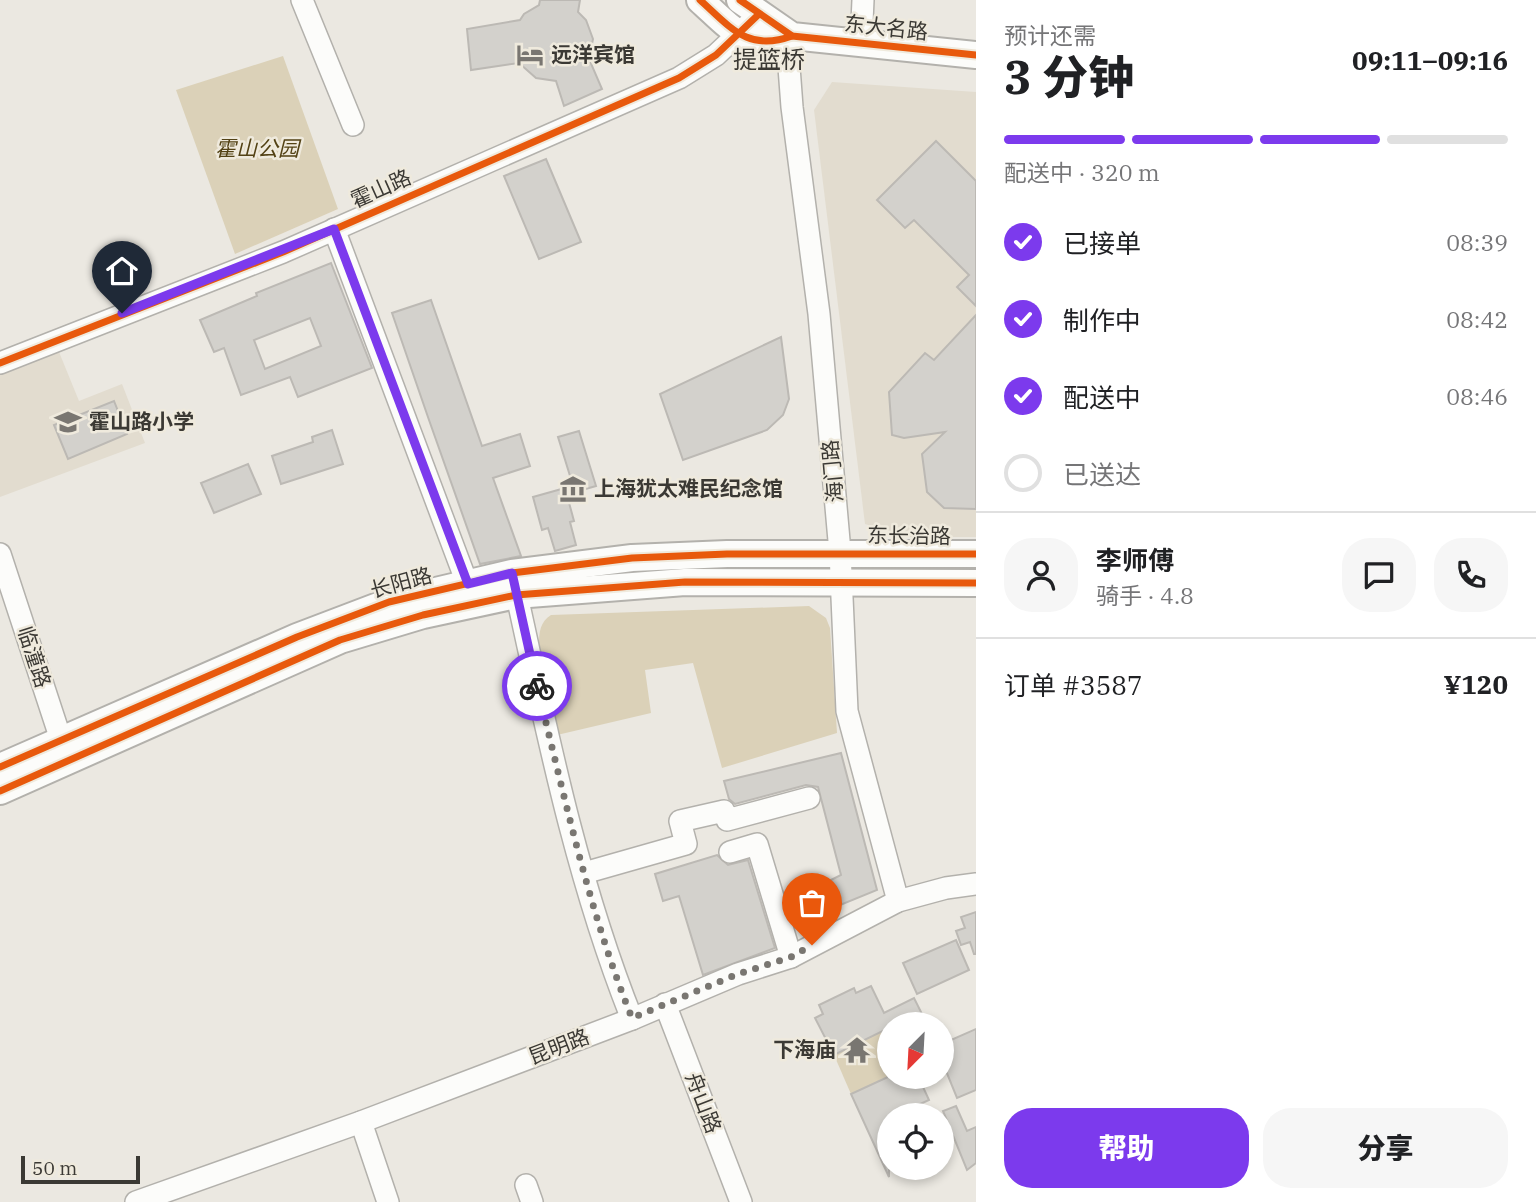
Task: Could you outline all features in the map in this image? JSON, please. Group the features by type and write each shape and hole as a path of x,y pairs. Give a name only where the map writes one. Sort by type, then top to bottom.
{"main road":[{"name":"东大名路","path":"700,0 739,34 762,43 773,43 792,36 976,55"},
{"name":"东大名路","path":"749,7 792,36"},
{"name":"东长治路","path":"841,552 976,554"},
{"name":"长阳路","path":"0,791 64,751 297,637 389,602 472,594 632,558 841,552"},
{"name":"长阳路","path":"514,584 841,580"},
{"path":"841,580 976,583"},
{"name":"长阳路","path":"0,767 64,751"}],"street":[{"path":"302,0 353,125"},
{"path":"861,44 863,0"},
{"name":"霍山路","path":"0,363 334,229 680,78 716,55 739,34 749,7"},
{"name":"海门路","path":"792,36 789,67 792,107 819,314 841,552 847,711 898,901"},
{"path":"334,229 472,594"},
{"name":"临潼路","path":"0,554 64,751"},
{"path":"514,584 584,873 610,964 632,1018"},
{"path":"584,873 686,844 680,821 724,811 727,820 809,798"},
{"path":"730,852 757,844 791,957"},
{"name":"昆明路","path":"136,1202 361,1122 632,1018 738,974 791,957 898,901 946,888 976,884"},
{"name":"舟山路","path":"665,1004 741,1202"},
{"path":"361,1122 388,1202"}],"shaded area":[{"path":"832,82 976,92 976,537 907,537 865,524 814,110"},
{"name":"霍山路小学","path":"59,352 79,401 122,384 145,443 0,497 0,375"}],"green space":[{"name":"霍山公园","path":"283,56 338,209 235,254 176,90"},
{"path":"809,606 826,618 830,628 837,733 722,768 693,663 645,670 651,713 557,735 539,645 541,628 551,615"},
{"path":"877,1034 877,1082 851,1094 834,1055"}],"building":[{"name":"远洋宾馆","path":"540,0 580,0 578,12 586,20 593,39 589,59 602,89 564,106 556,81 536,78 519,63 471,70 467,29 520,20 524,14 539,5"},
{"path":"936,141 976,181 976,306 957,287 969,275 914,220 905,228 877,200"},
{"path":"546,159 581,242 539,259 504,176"},
{"path":"331,263 372,368 298,397 290,377 241,395 224,348 214,352 200,320 257,296 256,293","holes":["310,318 321,346 265,369 254,340"]},
{"path":"431,300 482,446 520,434 530,466 493,478 521,556 480,564 429,420 392,313"},
{"path":"976,315 976,509 944,508 927,492 922,454 945,432 904,438 892,435 889,392 925,353 934,360"},
{"path":"781,337 789,399 783,415 767,430 683,460 660,394"},
{"path":"114,401 127,434 68,459 54,425"},
{"path":"332,430 343,464 281,484 272,456 313,442 312,437"},
{"path":"579,431 596,486 575,492 558,437"},
{"path":"248,464 261,494 214,513 201,483"},
{"path":"565,488 574,521 570,522 576,545 555,551 548,528 542,530 533,497"},
{"path":"841,753 877,890 828,910 817,887 841,875 818,787 806,785 735,804 729,799 724,781"},
{"path":"717,855 728,865 748,860 775,948 703,975 679,896 663,901 655,874"},
{"path":"976,912 974,954 970,942 961,945 956,931 965,928 961,917"},
{"path":"956,940 969,970 917,994 903,963"},
{"path":"871,986 884,1012 877,1012 877,1034 834,1055 815,1018 823,1014 819,1005 854,988 856,993"},
{"path":"914,998 921,1012 886,1012"},
{"path":"976,1029 976,1090 957,1098 953,1089 954,1039"},
{"path":"877,1082 877,1089 924,1089 929,1100 922,1103 877,1103 877,1151 851,1094"},
{"path":"956,1106 967,1131 976,1127 976,1163 967,1170 954,1138"}],"cycle path":[{"path":"700,0 731,28 752,39 777,40 792,36"},
{"path":"740,0 792,36 976,55"},
{"path":"0,363 283,252 679,78 716,55 758,15"},
{"path":"0,767 297,637 389,602 512,573 632,558 727,554 976,554"},
{"path":"0,791 340,640 423,615 516,595 685,582 976,583"}],"way so far":[{"path":"537,686 590,896 610,964 632,1018 738,974 791,957 812,945"}],"place":[{"name":"远洋宾馆","path":"530,55"},
{"name":"霍山路小学","path":"68,422"},
{"name":"上海犹太难民纪念馆","path":"573,489"},
{"name":"下海庙","path":"857,1050"}],"district":[{"name":"提篮桥","path":"769,60"}],"route":[{"path":"122,313 283,252 334,229 468,584 512,573 537,686"}]}
